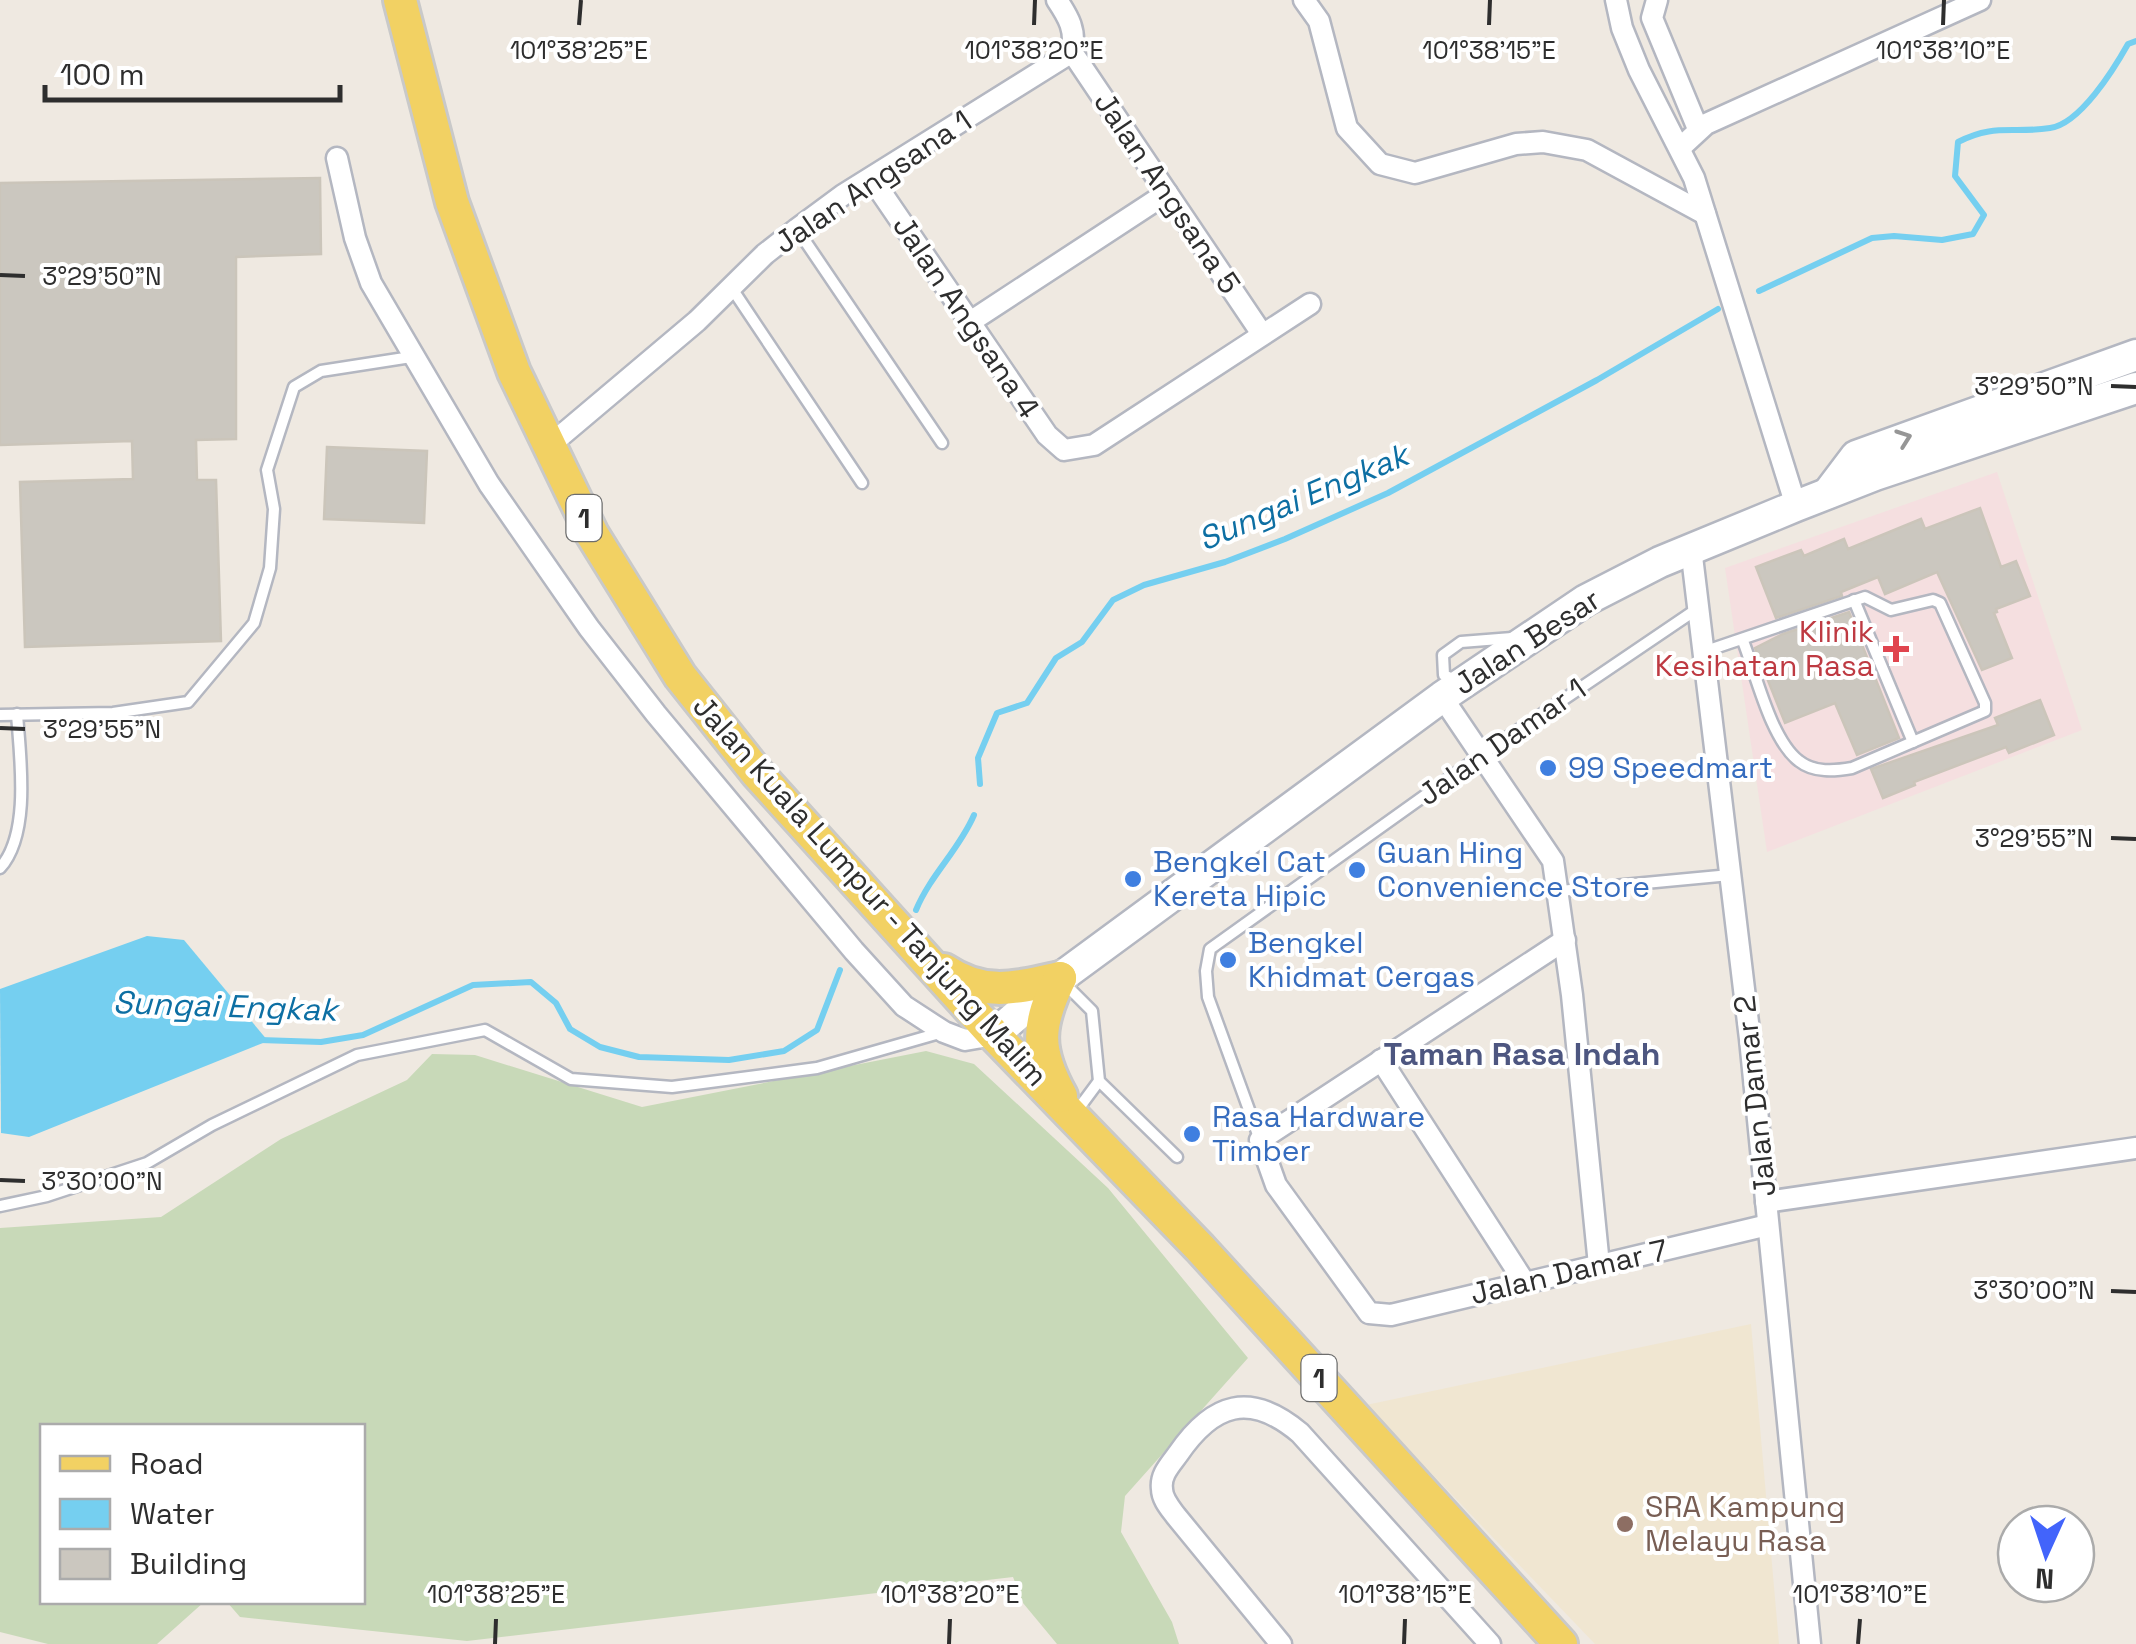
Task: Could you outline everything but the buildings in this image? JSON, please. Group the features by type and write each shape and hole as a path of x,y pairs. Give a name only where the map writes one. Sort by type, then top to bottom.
{"main road":[{"name":"Jalan Kuala Lumpur - Tanjung Malim","path":"400,0 457,218 514,372 592,534 680,676 756,773 994,1035 1200,1248 1561,1644"},
{"path":"1828,493 1856,456 2136,355"},
{"name":"Jalan Besar","path":"994,1035 1060,978 1452,690 1586,600 1691,548 1828,493 2136,388"},
{"path":"1828,493 1870,496 2136,404"},
{"path":"920,953 973,986 1009,988 1060,978"},
{"path":"1060,978 1040,1029 1052,1080 1072,1117"}],"street":[{"path":"1058,0 1071,22 1075,38 1072,52"},
{"path":"1304,0 1319,22 1347,128 1380,164 1415,173 1516,144 1543,142 1587,150 1705,214"},
{"path":"1616,0 1622,28 1639,70 1694,178 1796,506"},
{"path":"1657,0 1652,9 1655,26 1698,129"},
{"path":"1680,148 1698,129 1980,0"},
{"name":"Jalan Angsana 1","path":"550,444 698,321 765,254 797,229 843,195 1072,52"},
{"name":"Jalan Angsana 5","path":"1072,52 1262,334"},
{"path":"338,158 362,262 412,356 489,484 589,628 656,714 904,1006 944,1032 965,1040 994,1035"},
{"name":"Jalan Angsana 4","path":"872,179 1047,435 1064,450 1094,446 1262,334"},
{"path":"970,322 1168,193"},
{"path":"1262,334 1310,304"},
{"name":"Jalan Damar 2","path":"1691,548 1766,1202 1810,1644"},
{"path":"1452,690 1483,754 1553,861 1560,891 1599,1265"},
{"path":"1260,1140 1565,940"},
{"path":"1381,1060 1525,1282"},
{"name":"Jalan Damar 7","path":"1260,1140 1276,1185 1369,1313 1392,1315 1768,1225"},
{"path":"1766,1202 2136,1148"},
{"path":"1281,1644 1240,1598 1164,1499 1164,1474 1183,1446 1222,1410 1240,1407 1277,1414 1300,1433 1490,1644"}],"lane":[{"path":"797,229 942,443"},
{"path":"731,287 862,483"},
{"path":"0,715 113,713 188,702 254,623 270,568 274,509 268,470 294,387 321,372 412,356"},
{"path":"1704,652 1854,600 1870,598 1891,610 1937,600 1985,703 1983,714 1852,768 1833,771 1801,764 1779,736 1743,641"},
{"path":"1854,600 1913,742"},
{"name":"Jalan Damar 1","path":"1260,1140 1208,997 1206,971 1210,948 1483,754 1698,609"},
{"path":"0,868 9,858 17,829 22,783 17,714"},
{"path":"1560,891 1730,874"},
{"path":"1060,978 1092,1012 1100,1080 1177,1157"},
{"path":"0,1206 48,1196 147,1163 212,1124 356,1055 485,1030 570,1079 672,1087 817,1068 944,1032"},
{"path":"1072,1117 1100,1080"}],"shaded area":[{"name":"Klinik Kesihatan Rasa","path":"1997,472 2082,730 1767,852 1725,568"},
{"name":"SRA Kampung Melayu Rasa","path":"1751,1324 1779,1644 1595,1644 1366,1405"}],"green space":[{"path":"926,1051 974,1064 1108,1188 1248,1358 1125,1496 1121,1532 1172,1622 1179,1644 1057,1644 1023,1603 1013,1577 467,1641 240,1617 229,1604 365,1604 365,1424 40,1424 40,1604 202,1604 157,1644 48,1644 0,1632 0,1228 161,1217 281,1139 407,1080 432,1054 475,1055 642,1107"}],"water":[{"path":"147,936 184,940 268,1041 29,1137 1,1133 0,989"}],"waterway":[{"name":"Sungai Engkak","path":"1759,291 1872,238 1942,240 1973,234 1984,215 1955,176 1958,142 1993,131 2037,130 2061,124 2084,106 2128,44 2136,41"},
{"name":"Sungai Engkak","path":"980,784 978,758 997,713 1027,703 1056,658 1082,642 1113,600 1144,585 1225,562 1285,539 1388,493 1597,380 1718,309"},
{"name":"Sungai Engkak","path":"916,910 974,815"},
{"name":"Sungai Engkak","path":"260,1040 321,1042 363,1035 473,985 531,982 556,1003 570,1029 600,1047 639,1057 729,1060 784,1051 817,1030 840,970"}],"place":[{"name":"Klinik Kesihatan Rasa","path":"1896,649"},
{"name":"99 Speedmart","path":"1548,768"},
{"name":"Guan Hing Convenience Store","path":"1357,870"},
{"name":"Bengkel Cat Kereta Hipic","path":"1133,879"},
{"name":"Bengkel Khidmat Cergas","path":"1228,960"},
{"name":"Rasa Hardware Timber","path":"1192,1134"},
{"name":"SRA Kampung Melayu Rasa","path":"1625,1524"}],"district":[{"name":"Taman Rasa Indah","path":"1522,1054"}]}
